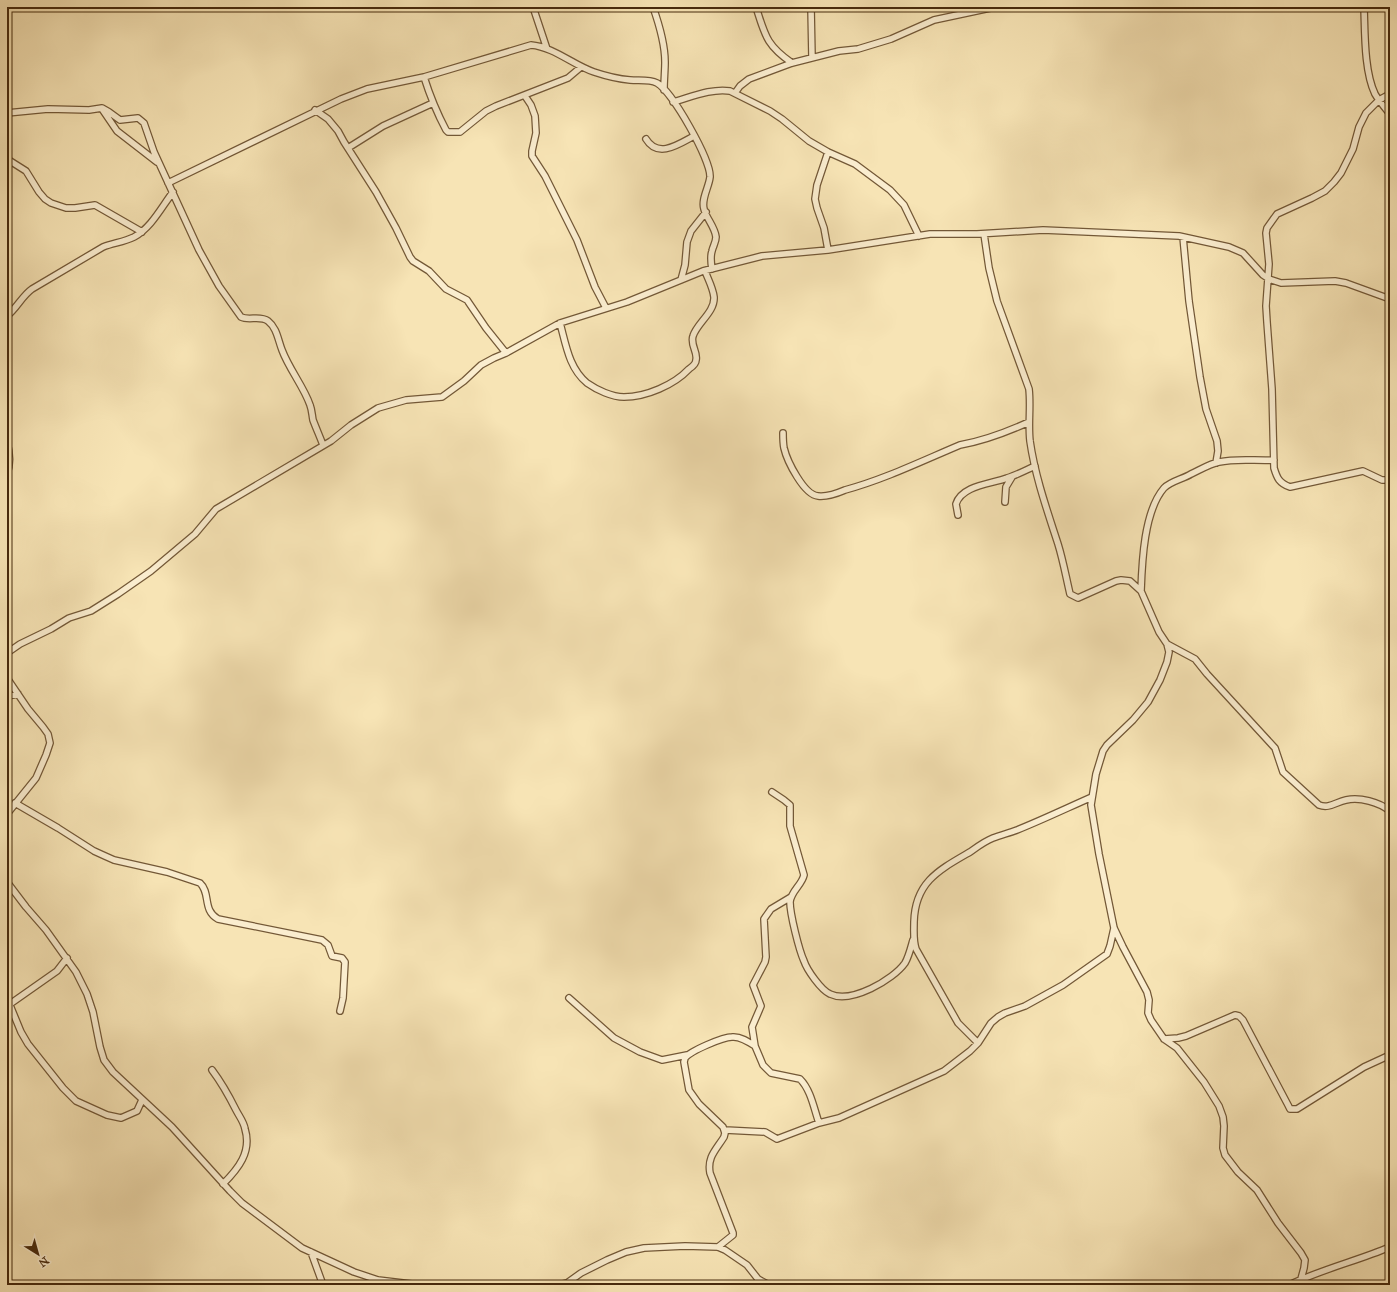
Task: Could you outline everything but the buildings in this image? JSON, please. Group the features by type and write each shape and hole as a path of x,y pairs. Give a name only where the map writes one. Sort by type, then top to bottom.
{"street":[{"path":"533,7 546,48"},
{"path":"653,7 663,40 666,61 664,90"},
{"path":"756,7 764,34 770,44 782,56 792,63"},
{"path":"811,7 812,58"},
{"path":"735,93 740,86 749,80 792,63 839,51 858,49 891,39 934,20 994,7"},
{"path":"1364,7 1367,61 1373,87 1379,100 1390,114"},
{"path":"168,183 316,110 367,89 424,77 531,45 537,45 546,48 581,67 619,78 651,81 658,84 674,102 684,116 709,168 710,176 703,202 704,209 716,234 716,240 711,252 712,269"},
{"path":"424,77 433,103 447,131 460,132 486,111 525,96 532,91 568,78 581,67"},
{"path":"674,102 708,92 724,90 735,93 770,111 810,141 828,152 855,164 890,190 904,205 919,236"},
{"path":"1390,94 1379,100 1366,113 1359,127 1353,149 1341,173 1334,182 1325,191 1277,214 1267,228 1266,233 1269,264 1266,306 1272,389 1271,404 1274,468 1277,478 1282,484 1290,487 1363,471 1382,480 1390,480"},
{"path":"525,96 531,104 535,116 536,133 532,156 545,176 577,240 595,286 606,308"},
{"path":"348,148 383,126 433,103"},
{"path":"7,113 48,109 89,110 102,108 120,120 140,119 144,124 154,152 199,250 219,286 240,316 244,319 266,319 271,324 278,336 281,350 310,404 313,420 323,445"},
{"path":"102,108 117,131 159,163"},
{"path":"316,110 328,119 338,131 376,192 410,257 418,265 429,271 446,289 467,300 486,328 506,353"},
{"path":"646,139 652,146 661,150 694,136"},
{"path":"828,152 817,185 815,199 826,232 828,250"},
{"path":"7,159 26,171 39,192 51,203 66,208 95,205 142,232"},
{"path":"7,316 32,289 104,248 112,244 128,240 142,232 153,220 173,192"},
{"path":"681,280 685,265 687,242 691,232 706,212"},
{"path":"7,653 20,644 51,629 69,618 91,611 118,594 151,571 195,534 216,509 323,445 378,408 406,400 442,397 464,381 481,365 560,323 627,302 705,271 762,256 828,250 930,234 984,234 1032,230 1183,237 1229,247 1243,253 1269,279 1281,283 1335,281 1346,283 1390,298"},
{"path":"984,234 989,268 997,301 1029,389 1031,403 1029,422 1030,442 1035,466 1071,595 1078,598 1122,580 1130,581 1141,591 1159,632 1167,644 1169,652 1160,680 1148,702 1133,720 1113,738 1103,751 1096,774 1091,804 1099,854 1114,928 1147,992 1149,1000 1148,1013 1151,1020 1164,1039 1177,1048 1204,1082 1219,1106 1223,1117 1224,1126 1224,1156 1256,1190 1278,1223 1301,1253 1304,1260 1304,1268 1301,1279"},
{"path":"1183,237 1189,301 1200,377 1206,409 1217,441 1218,451 1216,463"},
{"path":"560,323 566,349 571,362 578,374 588,383 614,396 624,397 645,394 657,390 668,386 681,378 693,366 696,360 692,338 713,305 714,297 705,271"},
{"path":"783,433 784,449 790,464 805,489 811,494 818,496 861,486 960,445 1010,431 1029,422"},
{"path":"7,442 10,453 10,467 7,474"},
{"path":"1141,591 1144,545 1152,511 1165,487 1216,463 1235,460 1274,460"},
{"path":"958,515 956,504 960,496 980,485 999,481 1035,466"},
{"path":"1005,502 1006,487 1013,476"},
{"path":"1167,644 1195,659 1274,748 1278,754 1283,772 1319,806 1326,807 1346,800 1363,799 1381,805 1390,811"},
{"path":"7,678 43,726 48,734 50,743 36,778 7,814"},
{"path":"7,696 18,694"},
{"path":"772,792 790,805 790,826 804,875 803,880 791,897 771,910 764,919 766,957 753,985 761,1006 752,1027 755,1046 763,1065 768,1071 800,1079 805,1084 819,1123"},
{"path":"978,1043 958,1023 916,949 914,938 915,904 926,884 952,861 992,838 1015,831 1092,797"},
{"path":"15,803 94,851 114,860 167,872 200,883 204,886 210,913 218,919 322,940 328,945 332,956 342,958 345,962 343,998 340,1010"},
{"path":"7,882 46,930 76,972 87,994 93,1012 104,1060 113,1072 172,1127 242,1203 302,1248 354,1272 378,1280 420,1285"},
{"path":"791,897 790,906 792,917 803,960 813,977 830,994 846,996 858,994 868,991 885,980 905,962 914,938"},
{"path":"687,1055 684,1062 689,1090 699,1104 725,1130 765,1132 777,1139 819,1123 839,1118 944,1071 978,1043 986,1030 998,1017 1025,1006 1063,985 1107,954 1114,928"},
{"path":"10,1004 57,971 66,958"},
{"path":"7,998 21,1032 28,1044 63,1088 76,1101 107,1115 121,1118 137,1111 142,1100"},
{"path":"569,998 614,1038 640,1052 662,1060 687,1055 697,1049 731,1036 746,1040 755,1046"},
{"path":"1164,1039 1178,1038 1235,1015 1239,1016 1290,1109 1297,1109 1390,1054"},
{"path":"212,1070 226,1091 246,1130 247,1146 243,1157 236,1171 223,1184"},
{"path":"718,1247 733,1236 733,1233 708,1165 710,1158 724,1137 725,1130"},
{"path":"559,1285 567,1283 581,1273 606,1260 626,1252 644,1248 667,1246 718,1247 725,1250 746,1265 758,1279 768,1285"},
{"path":"1289,1285 1318,1272 1390,1247"},
{"path":"311,1252 323,1285"}]}
